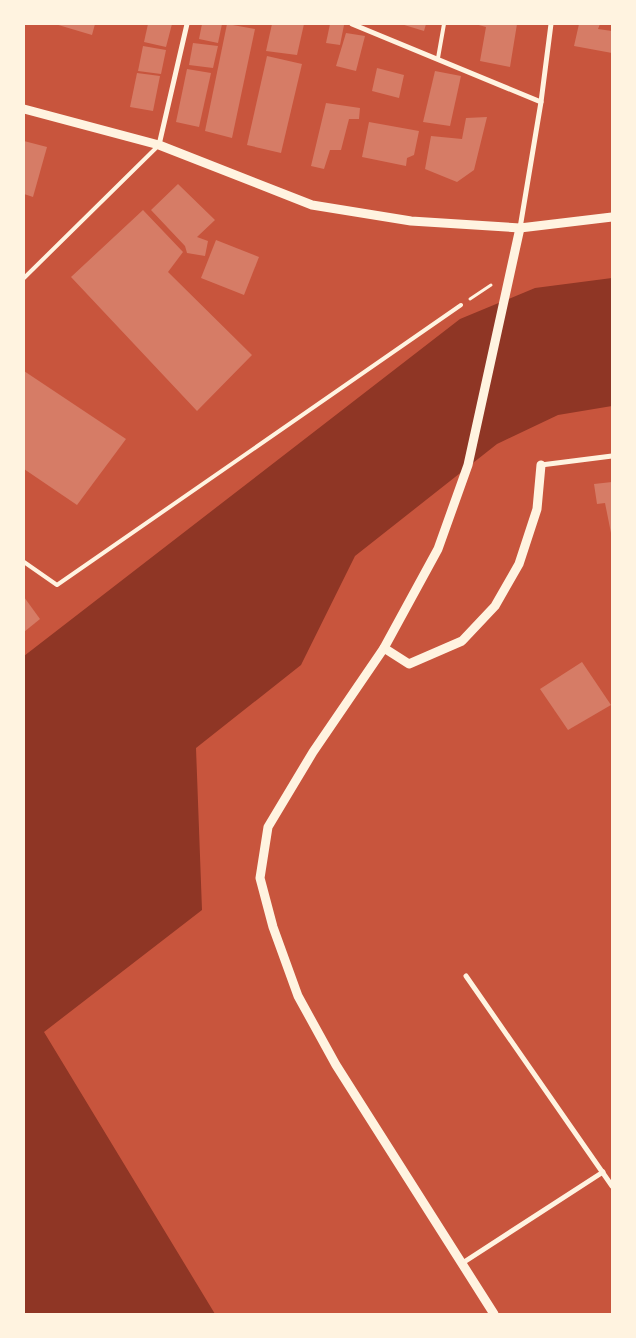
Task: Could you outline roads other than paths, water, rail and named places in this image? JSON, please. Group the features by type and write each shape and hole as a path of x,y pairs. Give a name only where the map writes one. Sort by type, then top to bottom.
{"street":[{"path":"159,145 186,24"},
{"path":"352,24 541,102"},
{"path":"494,1314 336,1065 298,996 273,927 260,878 268,827 313,752 384,648 438,549 468,465 520,228 541,102 551,24"},
{"path":"24,109 159,145 312,205 412,221 520,228 612,217"},
{"path":"384,648 409,664 462,641 495,606 518,564 537,509 541,465 612,456"},
{"path":"466,976 612,1186"},
{"path":"461,1264 603,1172"}],"lane":[{"path":"438,58 444,24"},
{"path":"24,278 159,145"},
{"path":"24,562 57,586 461,305"}]}
